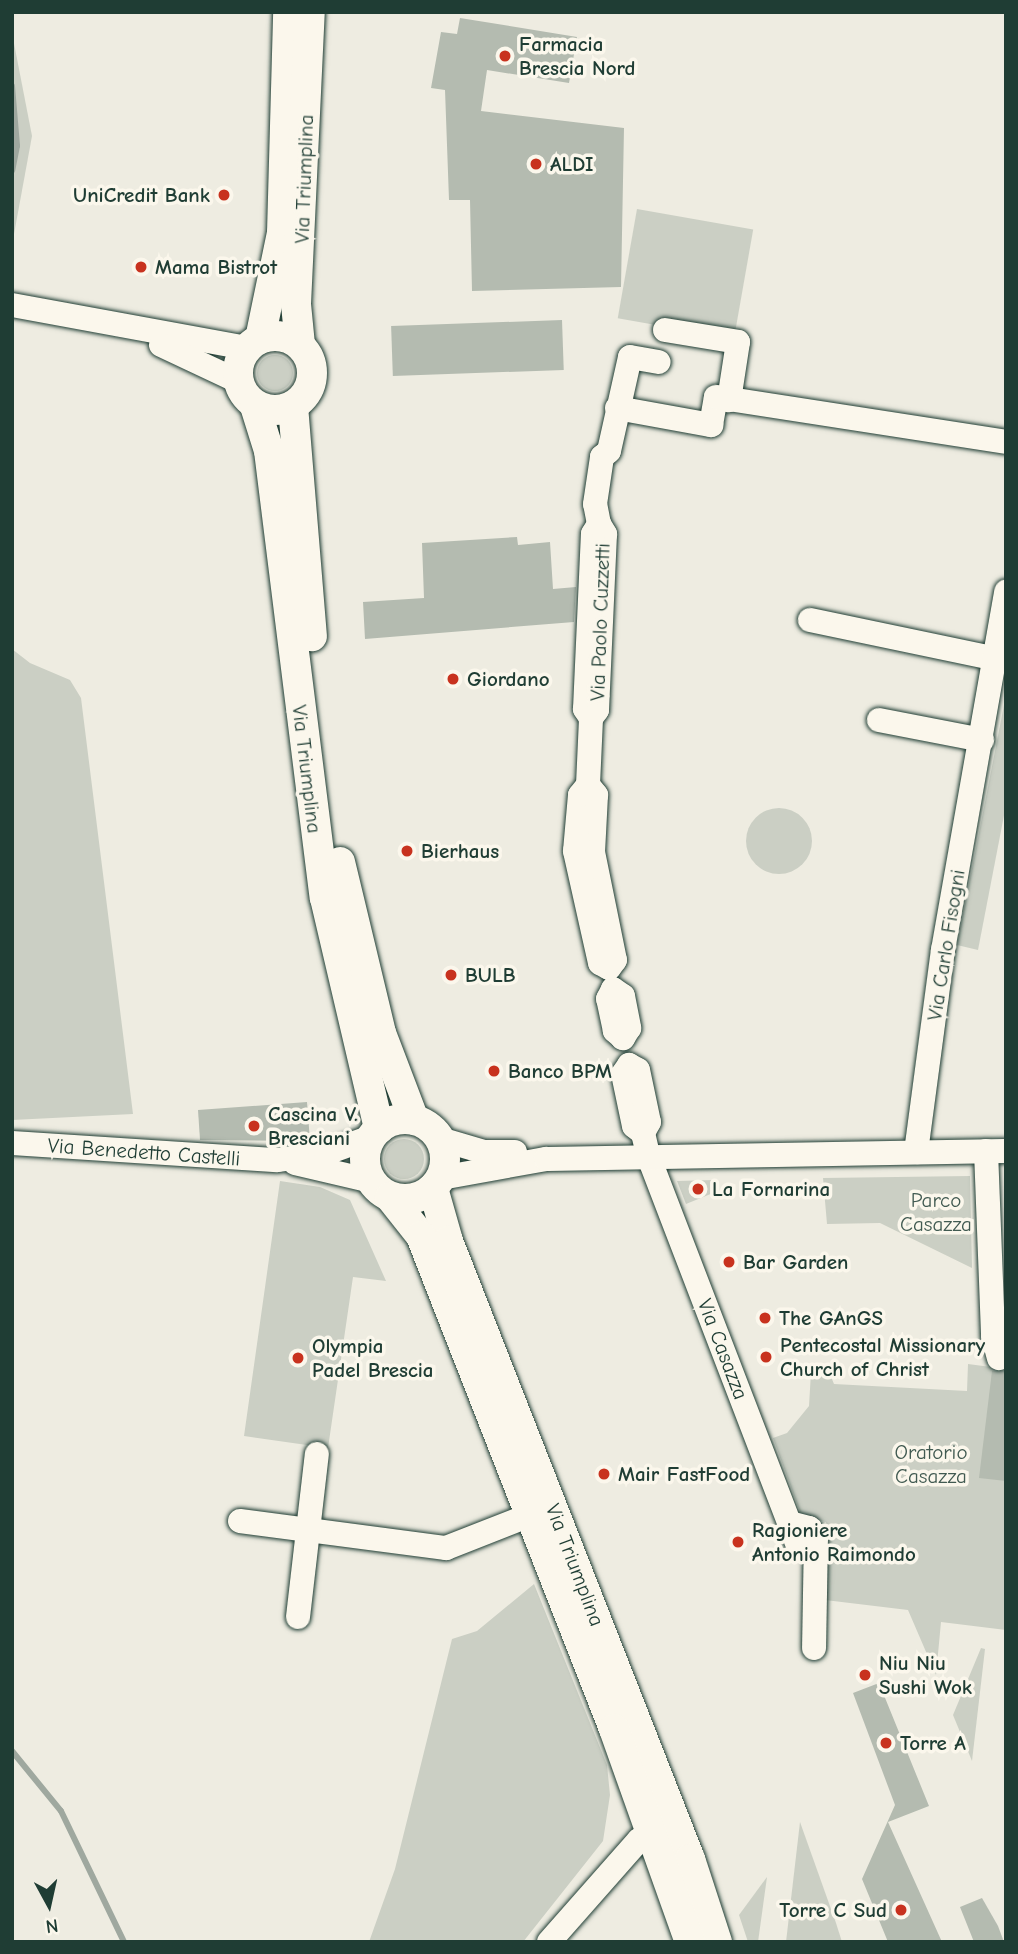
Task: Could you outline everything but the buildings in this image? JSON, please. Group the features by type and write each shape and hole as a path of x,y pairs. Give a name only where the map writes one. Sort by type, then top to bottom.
{"main road":[{"name":"Via Triumplina","path":"289,15 282,233 253,343 238,363 238,381 256,406 269,452 325,898 375,1133 365,1159 381,1189 421,1236 653,1833 690,1942"},
{"name":"Via Triumplina","path":"289,15 296,304 300,345 312,374 303,398 293,406 309,609 346,895 381,1033 414,1120"},
{"path":"253,343 281,336 300,345"},
{"path":"256,406 274,411 293,406"},
{"path":"375,1133 395,1121 414,1120 440,1139"},
{"name":"Via Triumplina","path":"440,1139 445,1158 437,1183 448,1241 690,1859 717,1942"},
{"path":"381,1189 413,1199 437,1183"}],"street":[{"path":"12,305 111,326 253,343"},
{"path":"111,326 238,381"},
{"path":"665,330 738,342 729,400"},
{"name":"Via Paolo Cuzzetti","path":"646,1144 649,1122 638,1070 629,1065 623,1038 629,1028 623,996 611,978 615,960 593,852 596,795 588,785 591,718 598,696 605,534 595,504 602,457 610,452 617,408 630,357 659,362"},
{"path":"617,408 711,425 716,397 1006,442"},
{"name":"Via Carlo Fisogni","path":"916,1152 943,950 982,740 999,665 1006,592"},
{"path":"810,620 999,665"},
{"path":"879,720 982,740"},
{"name":"Via Benedetto Castelli","path":"12,1143 277,1160 324,1154 375,1133"},
{"path":"440,1139 484,1152 546,1158"},
{"path":"437,1183 546,1158 646,1144 916,1152 996,1151 993,1336 999,1358"},
{"name":"Via Casazza","path":"646,1144 794,1533 809,1528 816,1536 814,1648"},
{"name":"Via Benedetto Castelli","path":"277,1160 381,1189"},
{"path":"298,1618 317,1454"},
{"path":"240,1521 446,1548 530,1515"},
{"path":"549,1942 639,1840 653,1833"}],"green space":[{"path":"12,33 32,136 12,245"},
{"path":"637,209 753,229 734,339 618,318"},
{"path":"275,355 288,360 293,373 288,386 275,391 262,386 257,373 262,360"},
{"path":"12,649 30,663 70,680 81,698 133,1114 12,1120"},
{"path":"1006,695 1006,805 978,950 957,945"},
{"path":"779,808 792,810 807,823 812,841 810,854 797,869 779,874 766,872 751,859 746,841 748,828 761,813"},
{"path":"404,1139 412,1140 418,1145 423,1151 423,1167 418,1173 412,1178 404,1179 396,1178 390,1173 385,1167 384,1159 385,1151 390,1145 396,1140"},
{"name":"Parco Casazza","path":"970,1176 972,1268 880,1223 827,1224 823,1178"},
{"path":"714,1180 718,1191 686,1204 677,1181"},
{"name":"Olympia Padel Brescia","path":"280,1181 320,1187 350,1200 386,1281 353,1277 328,1448 244,1436"},
{"name":"Oratorio Casazza","path":"968,1364 1006,1369 1006,1630 941,1622 936,1675 908,1610 825,1600 818,1631 826,1522 802,1517 773,1438 787,1433 809,1406 811,1372 827,1367 834,1384 967,1391"},
{"path":"534,1584 607,1765 610,1795 603,1841 523,1942 369,1942 395,1869 452,1639 477,1631"},
{"path":"981,1648 985,1649 972,1761 953,1715"},
{"path":"800,1822 836,1923 842,1942 786,1942"},
{"path":"767,1877 758,1942 748,1942 739,1915"}],"waterway":[{"path":"12,86 17,146 12,171"},
{"path":"12,1751 61,1811 124,1942"}],"place":[{"name":"Farmacia Brescia Nord","path":"505,56"},
{"name":"ALDI","path":"536,164"},
{"name":"UniCredit Bank","path":"224,195"},
{"name":"Mama Bistrot","path":"141,267"},
{"name":"Giordano","path":"453,679"},
{"name":"Bierhaus","path":"407,851"},
{"name":"BULB","path":"451,975"},
{"name":"Banco BPM","path":"494,1071"},
{"name":"Cascina V. Bresciani","path":"254,1126"},
{"name":"La Fornarina","path":"698,1189"},
{"name":"Bar Garden","path":"729,1262"},
{"name":"The GAnGS","path":"765,1318"},
{"name":"Pentecostal Missionary Church of Christ","path":"766,1357"},
{"name":"Olympia Padel Brescia","path":"298,1358"},
{"name":"Mair FastFood","path":"604,1474"},
{"name":"Ragioniere Antonio Raimondo","path":"738,1542"},
{"name":"Niu Niu Sushi Wok","path":"865,1675"},
{"name":"Torre A","path":"886,1743"},
{"name":"Torre C Sud","path":"901,1910"}]}
